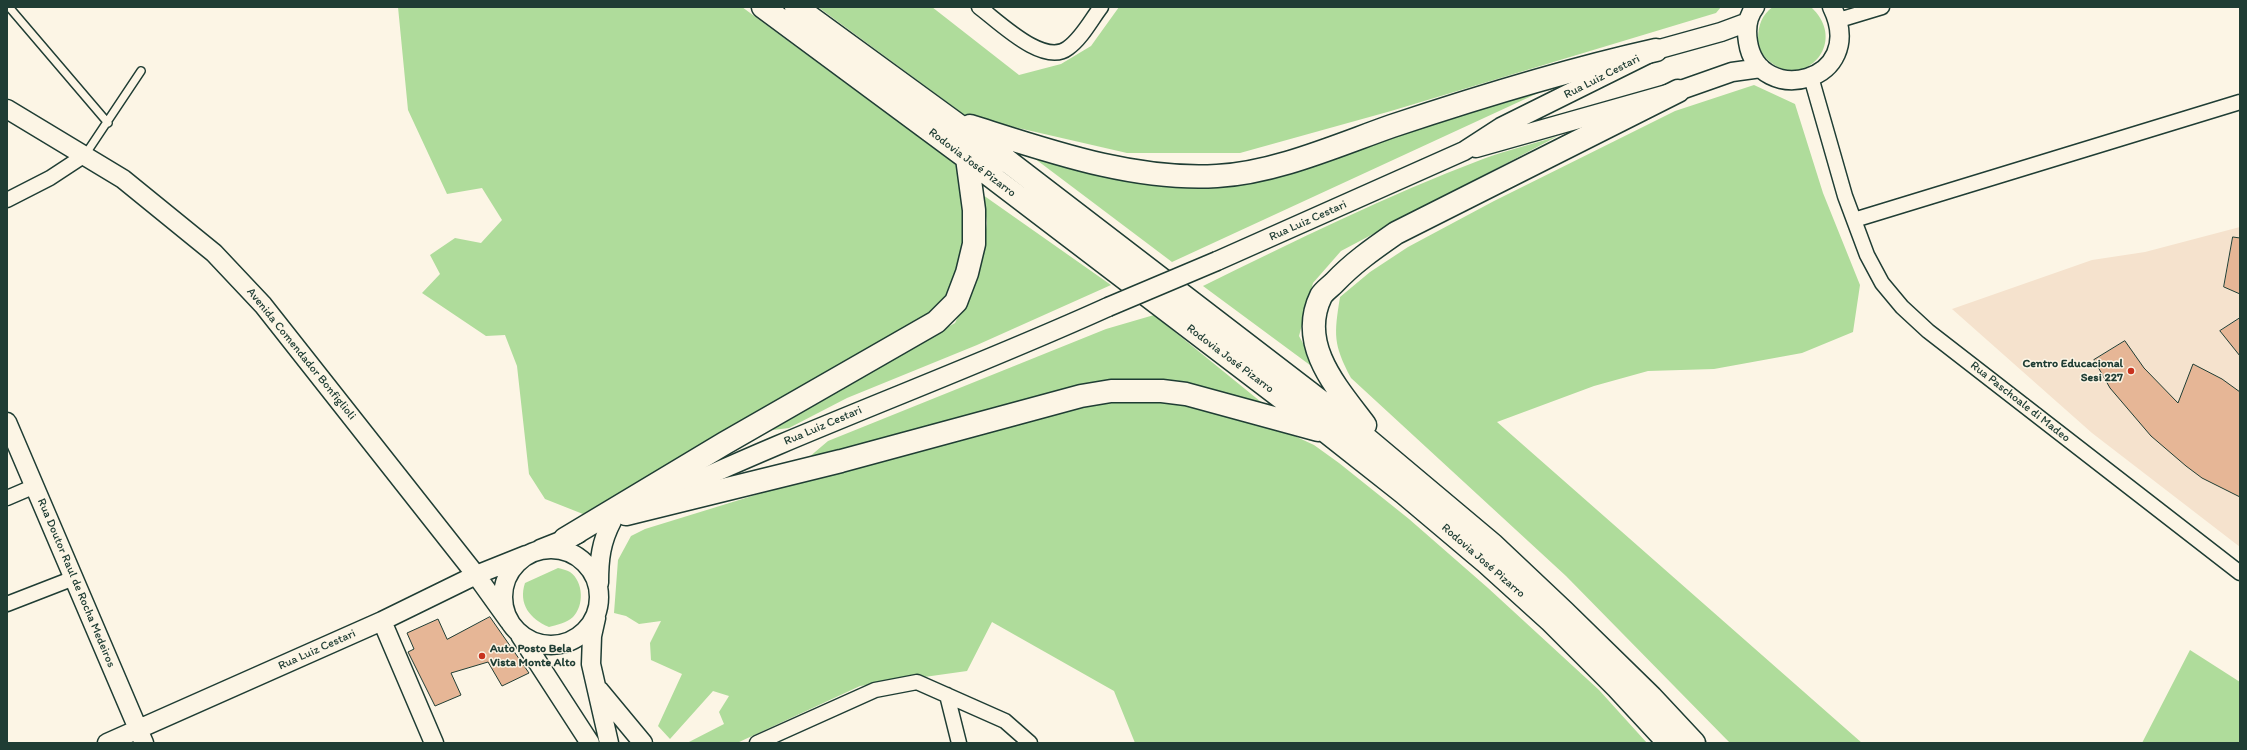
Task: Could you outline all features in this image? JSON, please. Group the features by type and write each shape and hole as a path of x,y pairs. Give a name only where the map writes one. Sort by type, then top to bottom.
{"main road":[{"name":"Rodovia José Pizarro","path":"763,7 967,158 1328,432 1404,493 1513,586 1618,688 1669,743"},
{"name":"Rodovia José Pizarro","path":"796,7 955,121 1327,406 1387,455 1493,545 1564,612 1694,743"},
{"path":"955,121 1108,166 1186,177 1219,176 1260,169 1490,93 1599,62 1656,50"},
{"path":"1387,455 1342,395 1318,351 1314,337 1316,316 1321,296 1353,263 1396,233 1678,91"},
{"path":"565,539 725,443 936,322 956,302 967,273 974,244 974,210 967,158"},
{"path":"619,517 834,463 1081,396 1112,390 1162,391 1186,394 1328,432"}],"street":[{"path":"979,7 1024,42 1052,53 1068,49 1101,7"},
{"path":"1751,14 1746,34 1748,46 1761,68 1773,76 1787,80 1802,80 1811,77 1826,68 1834,58 1840,39 1836,14 1882,7"},
{"name":"Rua Luiz Cestari","path":"1464,151 1500,127 1656,50 1721,32 1751,14"},
{"name":"Rua Luiz Cestari","path":"107,743 141,736 476,575 619,517 714,472 1045,335 1217,261 1464,151 1678,91 1732,72 1761,68"},
{"name":"Rua Paschoale di Madeo","path":"1811,77 1845,196 1867,255 1882,283 1907,312 1928,331 2240,573"},
{"path":"1854,220 2240,102"},
{"name":"Avenida Comendador Bonfiglioli","path":"7,109 123,178 214,253 264,305 476,575 514,626 590,743"},
{"path":"7,200 50,178 85,155"},
{"name":"Rua Doutor Raul de Rocha Medeiros","path":"7,422 141,736"},
{"path":"7,498 35,486"},
{"path":"609,743 591,664 592,636 598,610 599,554 604,536 619,517"},
{"path":"598,610 586,632 574,640 560,645 545,645 531,641 514,626 504,607 503,592 507,577 515,564 533,552 554,548 568,551 580,558 590,567 597,580 599,591"},
{"path":"7,604 74,578"},
{"path":"382,621 434,743"},
{"path":"756,743 875,690 917,682 1005,721 1030,743"},
{"path":"596,686 643,743"},
{"path":"947,695 959,743"}],"lane":[{"path":"9,7 108,123"},
{"path":"85,155 108,123 141,71"}],"shaded area":[{"name":"Centro Educacional Sesi 227","path":"2240,227 2240,547 2092,433 1952,309 2092,260 2145,252"}],"green space":[{"path":"398,7 742,7 958,166 964,203 963,253 947,298 928,317 762,410 583,514 545,499 529,474 517,366 505,335 486,336 422,293 440,274 430,255 455,238 481,243 502,220 482,188 447,194 408,110"},
{"path":"818,7 932,7 1019,75 1061,64 1091,46 1119,7 1721,7 1716,13 1391,111 1240,153 1127,153 966,116"},
{"path":"1773,7 1811,7 1822,21 1826,35 1824,48 1817,59 1807,67 1795,70 1781,68 1768,60 1762,53 1758,42 1761,21 1766,13"},
{"path":"1575,76 1172,262 1034,158 1132,179 1212,187"},
{"path":"1754,85 1795,104 1823,193 1860,285 1853,332 1802,353 1714,369 1648,371 1594,386 1497,422 1862,743 1730,743 1566,576 1351,378 1341,356 1336,339 1340,297 1370,272 1408,247 1494,201 1675,111"},
{"path":"1558,136 1341,251 1313,283 1299,336 1318,371 1203,286 1342,219 1447,173 1492,156"},
{"path":"983,195 1111,285 977,345 847,398 789,428 765,431 955,323 979,273 987,223"},
{"path":"1154,315 1266,406 1171,384 808,458 828,441 1106,329"},
{"path":"1143,398 1201,406 1271,425 1314,445 1409,519 1488,588 1599,690 1647,743 1135,743 1114,691 992,622 967,671 860,686 737,743 687,743 724,724 719,712 729,696 713,691 670,739 658,726 682,674 651,660 650,643 661,621 639,624 626,616 614,613 618,560 631,536 645,529 830,472 1087,404"},
{"path":"558,568 569,571 575,576 580,588 581,601 577,612 571,619 561,624 549,627 536,620 527,610 523,598 523,591 525,583"},
{"path":"2190,650 2240,682 2240,743 2142,743"}],"building":[{"path":"2233,237 2240,238 2240,294 2224,287"},
{"path":"2240,318 2240,356 2220,331"},
{"path":"2125,341 2144,368 2178,403 2193,364 2222,379 2240,392 2240,497 2202,478 2186,466 2151,436 2110,388 2094,360"},
{"path":"490,617 529,673 502,686 488,662 451,673 461,695 435,706 408,652 414,649 407,633 438,619 447,639"}],"place":[{"name":"Centro Educacional Sesi 227","path":"2131,371"},
{"name":"Auto Posto Bela Vista Monte Alto","path":"482,656"}]}
